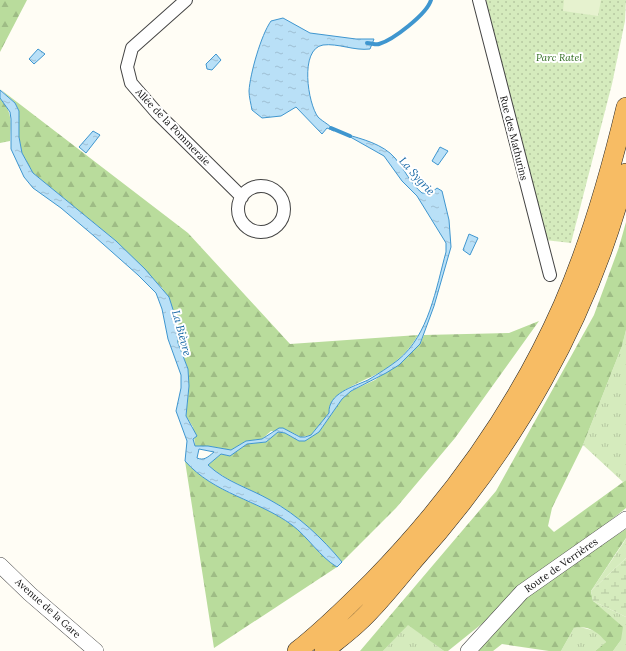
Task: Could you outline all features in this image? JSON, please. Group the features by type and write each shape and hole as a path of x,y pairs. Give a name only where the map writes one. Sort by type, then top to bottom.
{"highway":[{"path":"297,651 345,610 398,555 462,478 505,412 542,347 563,305 609,177 626,107"},
{"path":"324,651 361,621 441,530 458,510 502,448 542,384 565,339 603,249 626,173"}],"street":[{"name":"Allée de la Pommeraie","path":"186,0 132,48 127,67 131,83 157,113 242,197"},
{"name":"Rue des Mathurins","path":"479,0 550,275"},
{"name":"Route de Verrières","path":"468,651 522,592 626,518"},
{"name":"Avenue de la Gare","path":"0,565 30,594 96,651"}],"green space":[{"path":"0,0 27,0 0,52"},
{"name":"Parc Ratel","path":"486,0 626,0 625,21 612,84 571,243 545,240"},
{"path":"564,0 601,0 598,16 563,11"},
{"path":"0,89 188,233 290,344 418,335 408,349 392,365 351,386 335,398 330,405 329,413 311,435 301,437 291,432 271,431 262,439 246,441 231,450 208,446 195,446 193,427 186,416 189,386 188,369 178,343 163,289 116,241 33,173 22,153 19,137 19,111 15,103"},
{"path":"0,98 7,109 11,123 10,141 0,143"},
{"path":"626,222 626,330 622,346 583,445 552,508 548,526 554,532 626,480 626,508 448,651 444,651 408,625 383,651 360,651 496,491 594,315 619,247"},
{"path":"539,321 455,438 396,508 342,562 318,536 300,520 270,500 223,476 208,465 221,454 230,456 247,444 266,442 278,432 285,433 299,441 319,432 342,399 351,391 375,380 420,344 424,335 509,333"},
{"path":"626,330 626,480 623,482 583,445 622,346"},
{"path":"185,461 209,481 279,516 292,525 325,558 337,567 214,648"},
{"path":"626,529 626,538 591,591 593,601 623,627 621,640 613,651 595,651 606,642 600,635 592,630 579,627 574,628 561,651 549,651 502,644 493,651 473,651 526,594"},
{"path":"626,538 626,558 591,591 624,542"},
{"path":"626,558 626,617 593,601 591,591"},
{"path":"593,601 626,617 626,651 613,651 621,640"},
{"path":"408,624 444,651 383,651"},
{"path":"580,627 599,632 606,642 595,651 561,651 574,628"}],"water":[{"path":"283,18 310,33 356,39 374,39 370,49 323,45 315,49 311,56 308,66 308,78 311,101 318,117 334,131 327,128 322,134 296,107 281,116 262,118 252,110 249,93 250,84 263,35 271,21"},
{"path":"38,49 45,54 34,64 29,59"},
{"path":"216,54 221,60 212,70 207,69 206,64"},
{"path":"0,90 15,103 19,111 19,137 22,153 33,173 116,241 145,269 169,297 175,316 178,343 188,369 189,386 186,416 197,436 193,439 195,446 208,446 231,450 246,441 262,439 279,428 283,428 300,437 311,435 329,413 330,406 337,396 349,388 368,380 398,360 409,350 424,324 439,281 446,252 446,243 417,196 402,181 384,156 345,134 385,149 395,158 414,185 422,193 431,193 437,188 442,191 449,220 451,247 434,306 420,344 399,365 351,391 342,399 319,432 305,441 299,441 285,433 278,432 266,442 247,444 230,456 221,454 208,465 222,476 270,500 300,520 326,544 342,562 337,567 325,558 292,525 279,516 209,481 185,461 187,441 176,411 181,388 181,375 168,339 162,309 156,293 94,236 61,208 33,188 24,177 11,149 10,112 0,98","holes":["199,449 214,452 204,459 197,458"]},
{"path":"93,131 100,135 86,153 79,147"},
{"path":"440,147 448,151 438,165 432,161"},
{"path":"469,234 478,238 470,255 463,250"}],"waterway":[{"name":"La Sygrie","path":"367,43 379,44 401,32 423,12 431,0"},
{"name":"La Sygrie","path":"331,128 350,136"}],"water label":[{"name":"La Bièvre","path":"182,333"}]}
